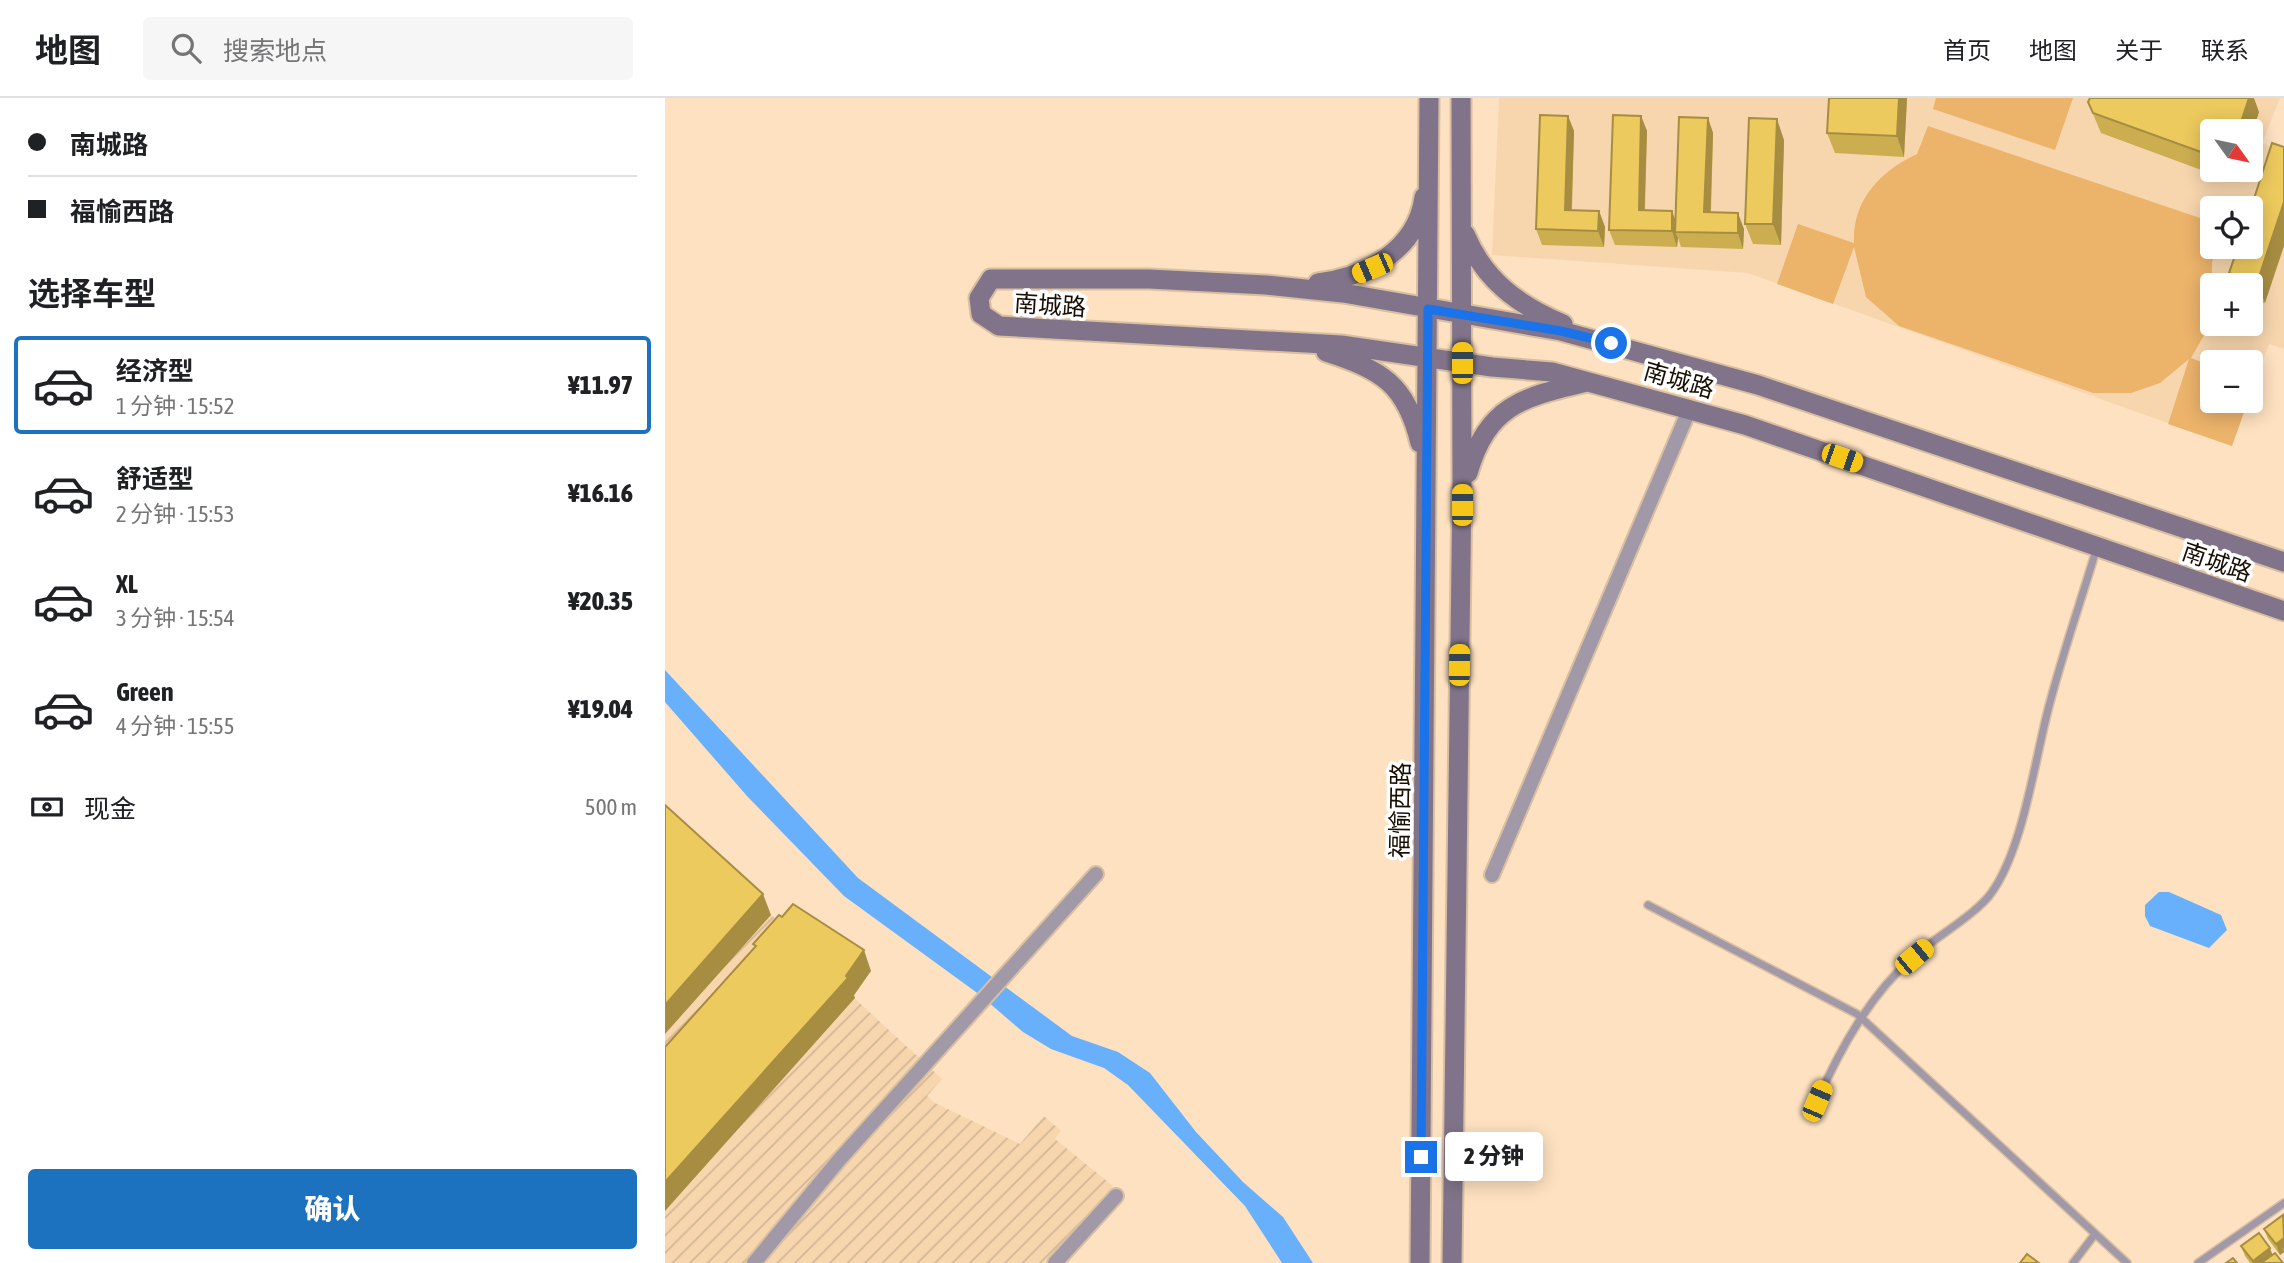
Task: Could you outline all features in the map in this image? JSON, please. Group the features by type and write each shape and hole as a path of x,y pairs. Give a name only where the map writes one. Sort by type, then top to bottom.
{"street":[{"path":"1278,287 1354,276 1391,255 1410,231 1423,206 1430,158 1429,98"},
{"path":"1452,1263 1461,526 1461,98"},
{"name":"福愉西路","path":"1420,1263 1430,158"},
{"path":"1462,226 1479,262 1501,289 1537,313 1599,340"},
{"name":"南城路","path":"2284,562 1758,385 1599,340 1343,293 1149,279 991,279 983,287 978,306 988,321 999,326 1341,345 1462,363 1552,372 1591,381 1690,408 2284,611"},
{"path":"1295,343 1360,363 1379,372 1396,386 1407,401 1415,422 1428,485"},
{"path":"1461,526 1465,482 1474,452 1494,420 1520,401 1591,381"},
{"path":"1492,875 1690,408"},
{"path":"754,1263 839,1160 1096,874"},
{"path":"1055,1263 1116,1196"}],"lane":[{"path":"1817,1101 1861,1018 1895,974 1990,896 2000,880 2015,840 2049,707 2097,547"},
{"path":"1648,905 1845,1006 2127,1263"},
{"path":"2197,1263 2284,1203"},
{"path":"2073,1263 2095,1234"}],"shaded area":[{"path":"1499,98 2280,98 2263,140 2263,119 2200,119 2200,182 2263,182 2263,143 2284,152 2284,349 2269,344 2263,361 2263,350 2200,350 2200,413 2244,413 2232,446 1748,273 1492,255"},
{"path":"1936,98 2073,98 2055,150 1933,109"},
{"path":"1928,126 2200,218 2200,259 2213,259 2212,273 2200,273 2200,336 2204,336 2191,358 2200,361 2200,413 2244,413 2232,446 2168,424 2189,359 2160,383 2131,393 2093,393 1899,326 1866,297 1854,247 1833,304 1777,284 1798,224 1854,243 1858,214 1871,189 1891,169 1917,154"},
{"path":"665,819 788,930 871,971 853,997 942,1079 927,1096 935,1103 1020,1144 1044,1116 1061,1131 1055,1139 1113,1186 1044,1263 665,1263"}],"water":[{"path":"665,670 858,878 1072,1036 1118,1052 1150,1073 1196,1132 1243,1182 1283,1217 1313,1263 1282,1263 1245,1206 1128,1085 1104,1068 1051,1049 1023,1032 980,995 844,896 747,796 665,702"},
{"path":"2159,892 2169,892 2221,915 2227,930 2209,948 2150,926 2145,916 2145,905"}],"building":[{"path":"1829,98 1899,98 1897,136 1827,133"},
{"path":"2090,98 2249,98 2242,119 2200,119 2200,152 2093,113 2088,102"},
{"path":"1540,115 1568,116 1565,210 1599,211 1598,231 1536,229"},
{"path":"1613,115 1641,116 1639,210 1672,211 1672,231 1609,230"},
{"path":"1679,117 1708,118 1704,212 1738,213 1738,233 1675,232"},
{"path":"1749,118 1777,119 1773,224 1745,224"},
{"path":"2272,143 2284,147 2284,202 2260,273 2229,273 2234,259 2263,259 2263,196 2255,196 2259,182 2263,182 2263,171"},
{"path":"665,805 763,894 665,1005"},
{"path":"793,904 864,950 846,976 848,978 665,1182 665,1047 756,946 753,944 779,915 782,917"},
{"path":"2283,1215 2284,1238 2276,1244 2264,1229"},
{"path":"2259,1233 2270,1248 2253,1261 2241,1246"},
{"path":"2275,1253 2283,1263 2261,1263"},
{"path":"2027,1254 2039,1263 2020,1263"}],"route":[{"path":"1421,1157 1428,309 1561,331 1611,343"}]}
